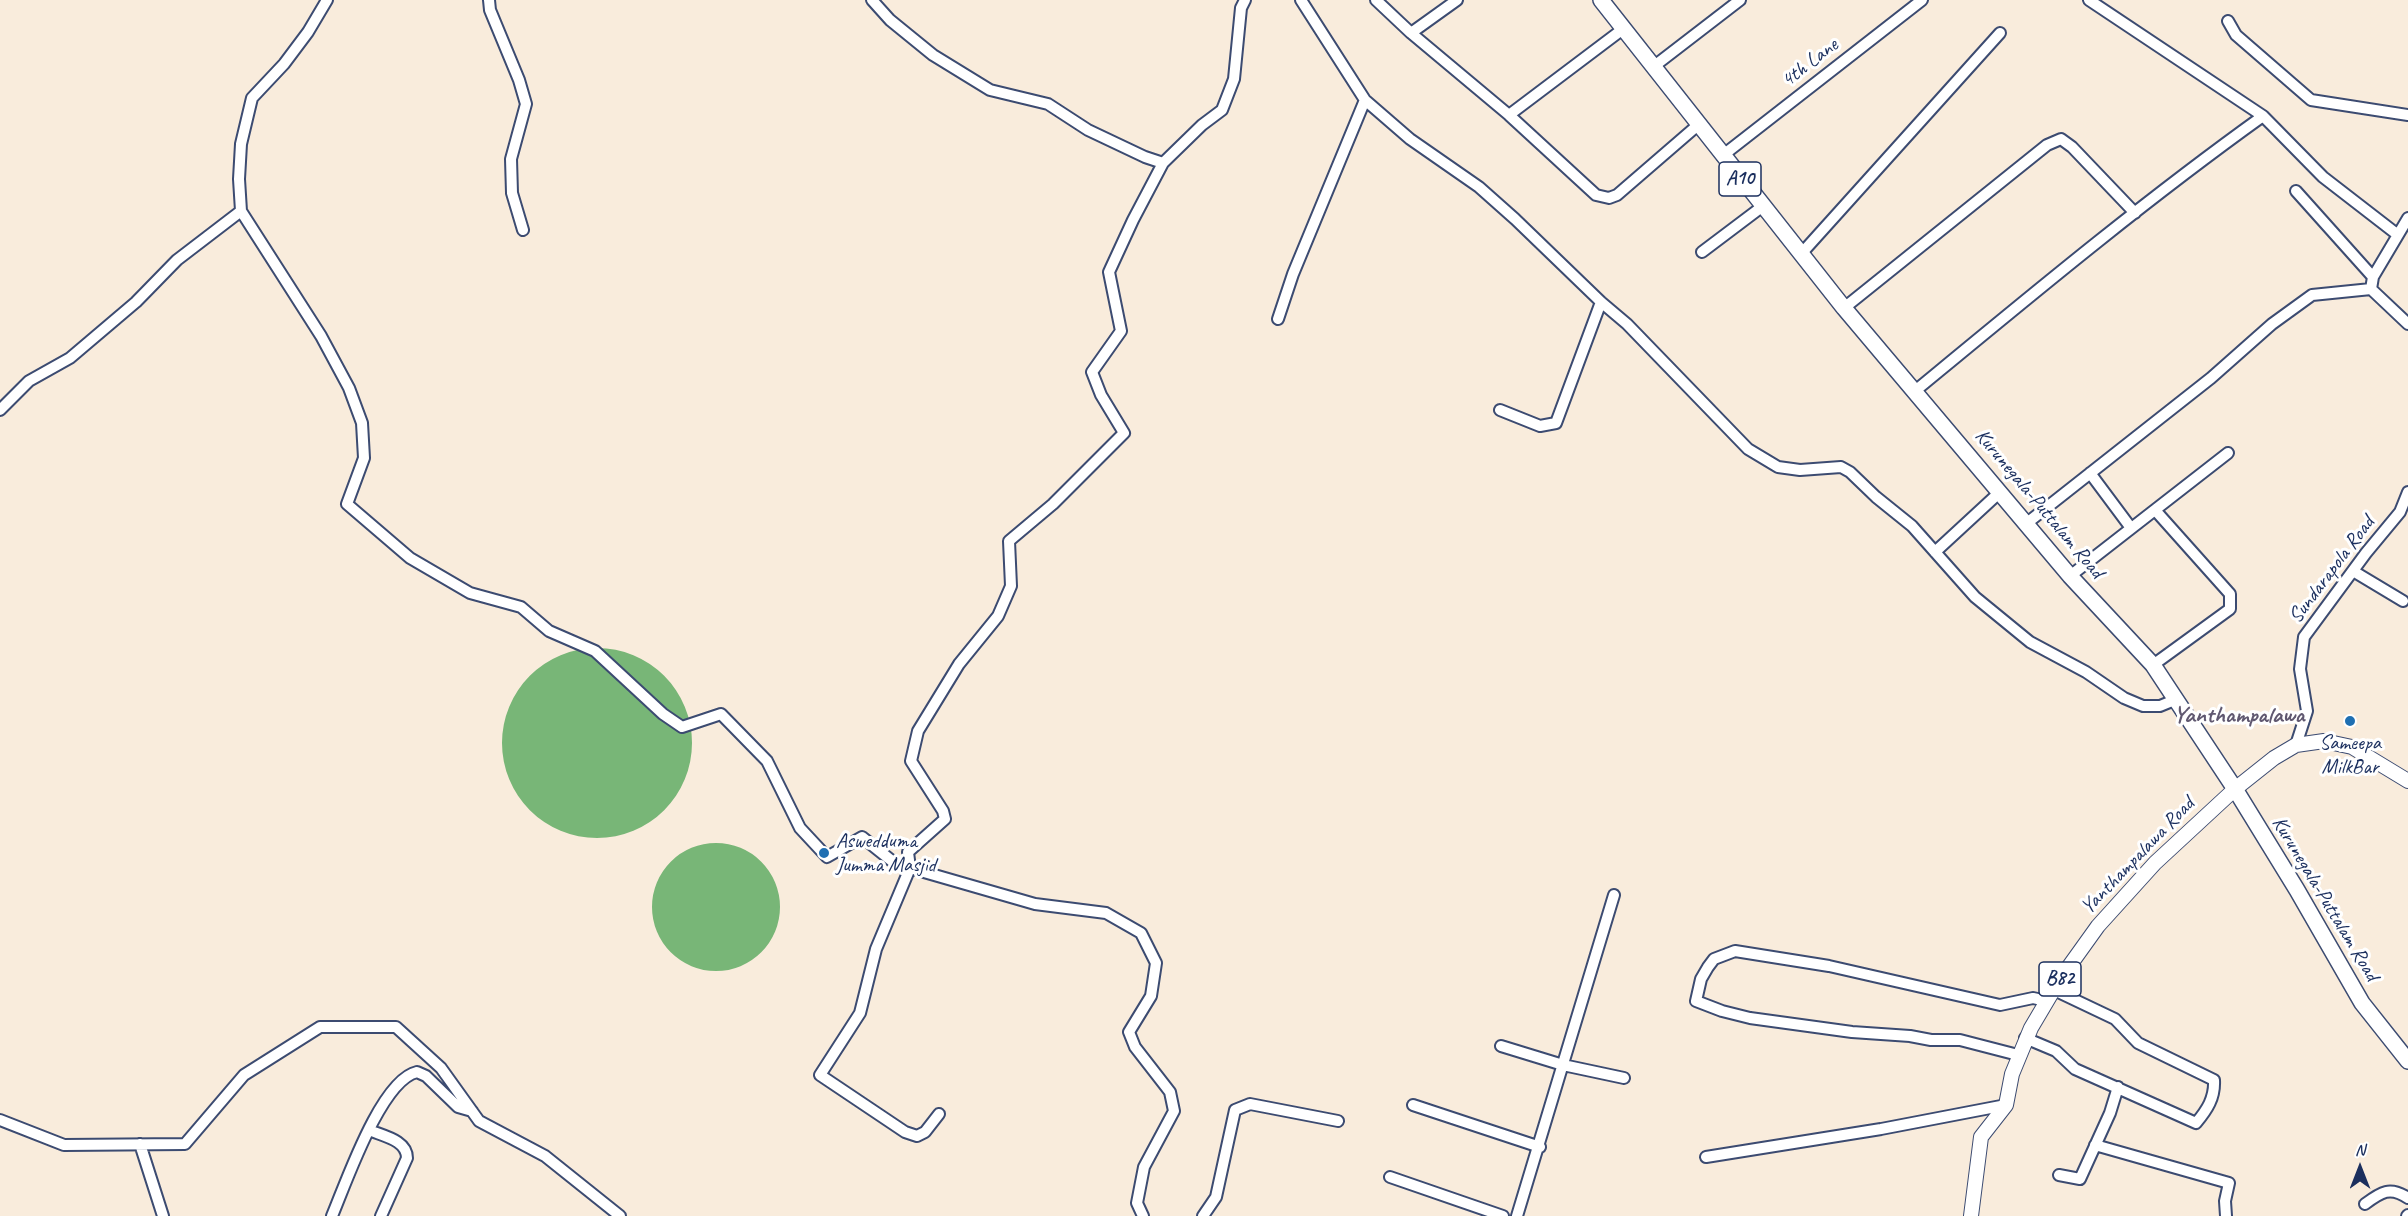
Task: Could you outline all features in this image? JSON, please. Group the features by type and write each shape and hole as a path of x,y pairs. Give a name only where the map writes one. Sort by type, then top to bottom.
{"highway":[{"name":"Kurunegala-Puttalam Road","path":"1601,0 1844,308 2070,576 2153,665 2298,890 2362,1003 2408,1061"}],"main road":[{"path":"2296,745 2324,741 2352,747 2408,782"},
{"name":"Yanthampalawa Road","path":"1971,1216 1981,1137 2006,1105 2012,1074 2025,1038 2050,996 2098,926 2138,880 2207,812 2274,758 2296,745"}],"street":[{"path":"327,0 308,32 284,64 252,98 241,144 239,179 241,211 321,336 350,388 362,423 364,458 347,504 410,558 470,592 521,607 549,631 596,651 663,714 682,727 721,714 767,761 800,828 827,857 862,837 892,861 910,868 1035,903 1106,913 1141,933 1156,963 1151,996 1129,1032 1135,1047 1170,1092 1174,1111 1144,1167 1137,1203 1143,1216"},
{"path":"489,0 490,9 519,80 526,104 511,159 512,192 523,230"},
{"path":"872,0 890,20 933,55 990,90 1048,104 1088,130 1163,163"},
{"path":"939,1114 925,1132 917,1136 905,1132 820,1075 860,1013 876,949 910,868 908,852 945,819 944,811 912,761 918,731 959,664 998,616 1011,586 1009,541 1053,504 1124,433 1101,395 1092,372 1121,331 1109,272 1163,163 1202,125 1222,110 1234,79 1240,8 1245,0"},
{"path":"1301,0 1365,100 1410,139 1479,187 1515,219 1627,324 1748,449 1778,467 1800,470 1841,467 1850,472 1912,526 1975,597 2030,642 2086,672 2124,698 2143,706 2160,706 2177,699"},
{"path":"1376,0 1411,33 1509,116 1582,185 1596,195 1609,198 1617,195 1698,125"},
{"path":"1411,33 1457,0"},
{"path":"1653,67 1740,0"},
{"name":"4th Lane","path":"1722,156 1922,0"},
{"path":"2089,0 2263,116 2323,177 2398,235"},
{"path":"2228,21 2236,35 2311,100 2408,115"},
{"path":"1509,116 1623,29"},
{"path":"1801,254 2000,33"},
{"path":"1278,319 1293,273 1365,100"},
{"path":"1915,391 2023,301 2201,160 2263,116"},
{"path":"1844,308 2047,145 2061,139 2072,147 2135,213"},
{"path":"2296,191 2373,277"},
{"path":"1702,252 1763,206"},
{"path":"0,410 29,381 70,358 136,302 177,260 241,211"},
{"path":"2371,289 2373,277 2408,218"},
{"path":"2027,523 2211,378 2272,324 2312,295 2371,289 2408,324"},
{"path":"1500,410 1527,423 1540,426 1556,423 1602,302"},
{"path":"2070,576 2228,453"},
{"path":"2090,473 2132,528"},
{"path":"1935,552 2000,492"},
{"name":"Sundarapola Road","path":"2296,745 2307,711 2300,669 2304,637 2353,571 2404,515 2408,492"},
{"path":"2153,665 2230,609 2230,594 2155,510"},
{"path":"2353,571 2403,601"},
{"path":"1517,1216 1540,1147 1614,895"},
{"path":"2018,1055 1960,1040 1931,1040 1910,1036 1852,1032 1750,1018 1696,1001 1701,979 1714,959 1734,951 1829,966 2000,1005 2050,996 2115,1019 2138,1043 2214,1080 2214,1092 2206,1112 2196,1123 2075,1069 2056,1051 2025,1038"},
{"path":"0,1120 64,1145 185,1144 244,1075 320,1027 396,1027 441,1068 479,1121 545,1156 620,1216"},
{"path":"1501,1046 1563,1065 1624,1078"},
{"path":"332,1216 369,1130 396,1085 410,1074 417,1072 426,1077 458,1107 472,1111"},
{"path":"2059,1175 2080,1179 2096,1145 2118,1087"},
{"path":"1203,1216 1216,1197 1235,1110 1250,1104 1338,1121"},
{"path":"1413,1105 1540,1147"},
{"path":"1706,1157 1881,1129 2006,1105"},
{"path":"369,1130 404,1145 407,1151 407,1158 381,1216"},
{"path":"140,1144 163,1216"},
{"path":"2096,1145 2229,1183 2225,1201 2226,1216"},
{"path":"1390,1177 1503,1216"},
{"path":"2365,1204 2385,1191 2398,1191 2408,1198"}],"green space":[{"path":"597,648 633,655 650,664 664,676 676,690 685,707 692,743 685,779 676,796 664,810 650,822 633,831 597,838 561,831 544,822 530,810 518,796 509,779 502,743 509,707 518,690 530,676 544,664 561,655"},
{"path":"716,843 741,848 762,861 775,882 780,907 775,932 762,953 741,966 716,971 691,966 670,953 657,932 652,907 657,882 670,861 691,848"}],"place":[{"name":"Sameepa MilkBar","path":"2350,721"},
{"name":"Aswedduma Jumma Masjid","path":"824,853"}],"district":[{"name":"Yanthampalawa","path":"2239,716"}]}
